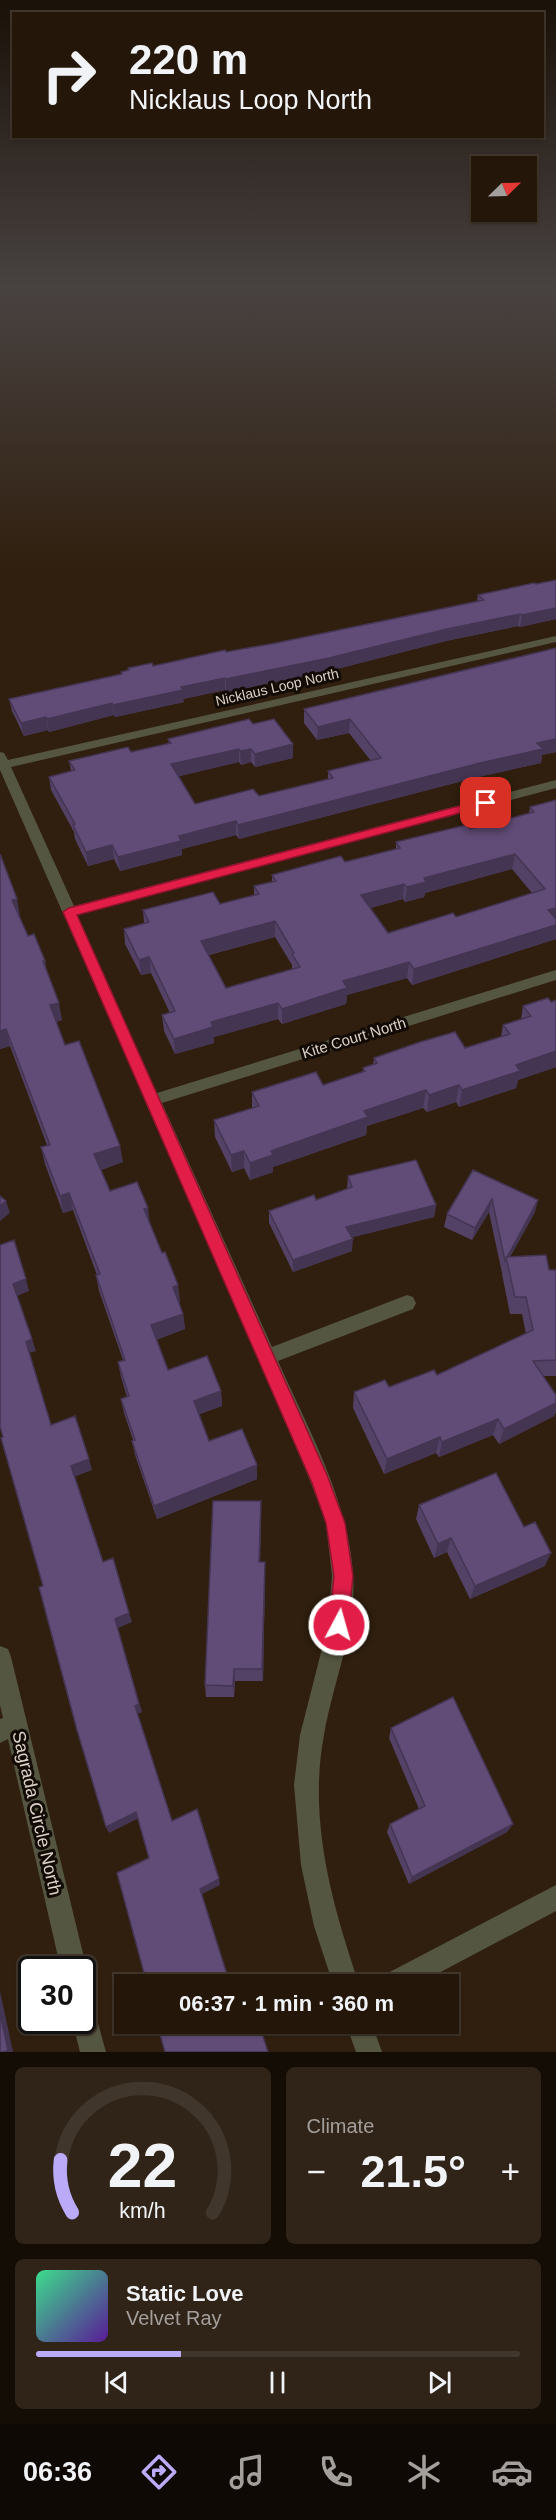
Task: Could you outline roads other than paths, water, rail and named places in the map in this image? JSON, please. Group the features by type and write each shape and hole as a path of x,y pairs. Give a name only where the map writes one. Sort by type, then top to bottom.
{"street":[{"name":"Nicklaus Loop North","path":"2,761 556,639"},
{"path":"2,761 267,1357 321,1482 336,1523 343,1576 339,1625 312,1736 306,1785 313,1865 327,1926 343,1974"},
{"path":"69,912 556,784"},
{"name":"Kite Court North","path":"153,1100 556,975"},
{"path":"267,1357 407,1303"},
{"name":"Sagrada Circle North","path":"0,1657 8,1727 70,1956"},
{"path":"412,1974 556,1897"},
{"path":"89,2034 93,2052"},
{"path":"363,2034 369,2052"}]}
